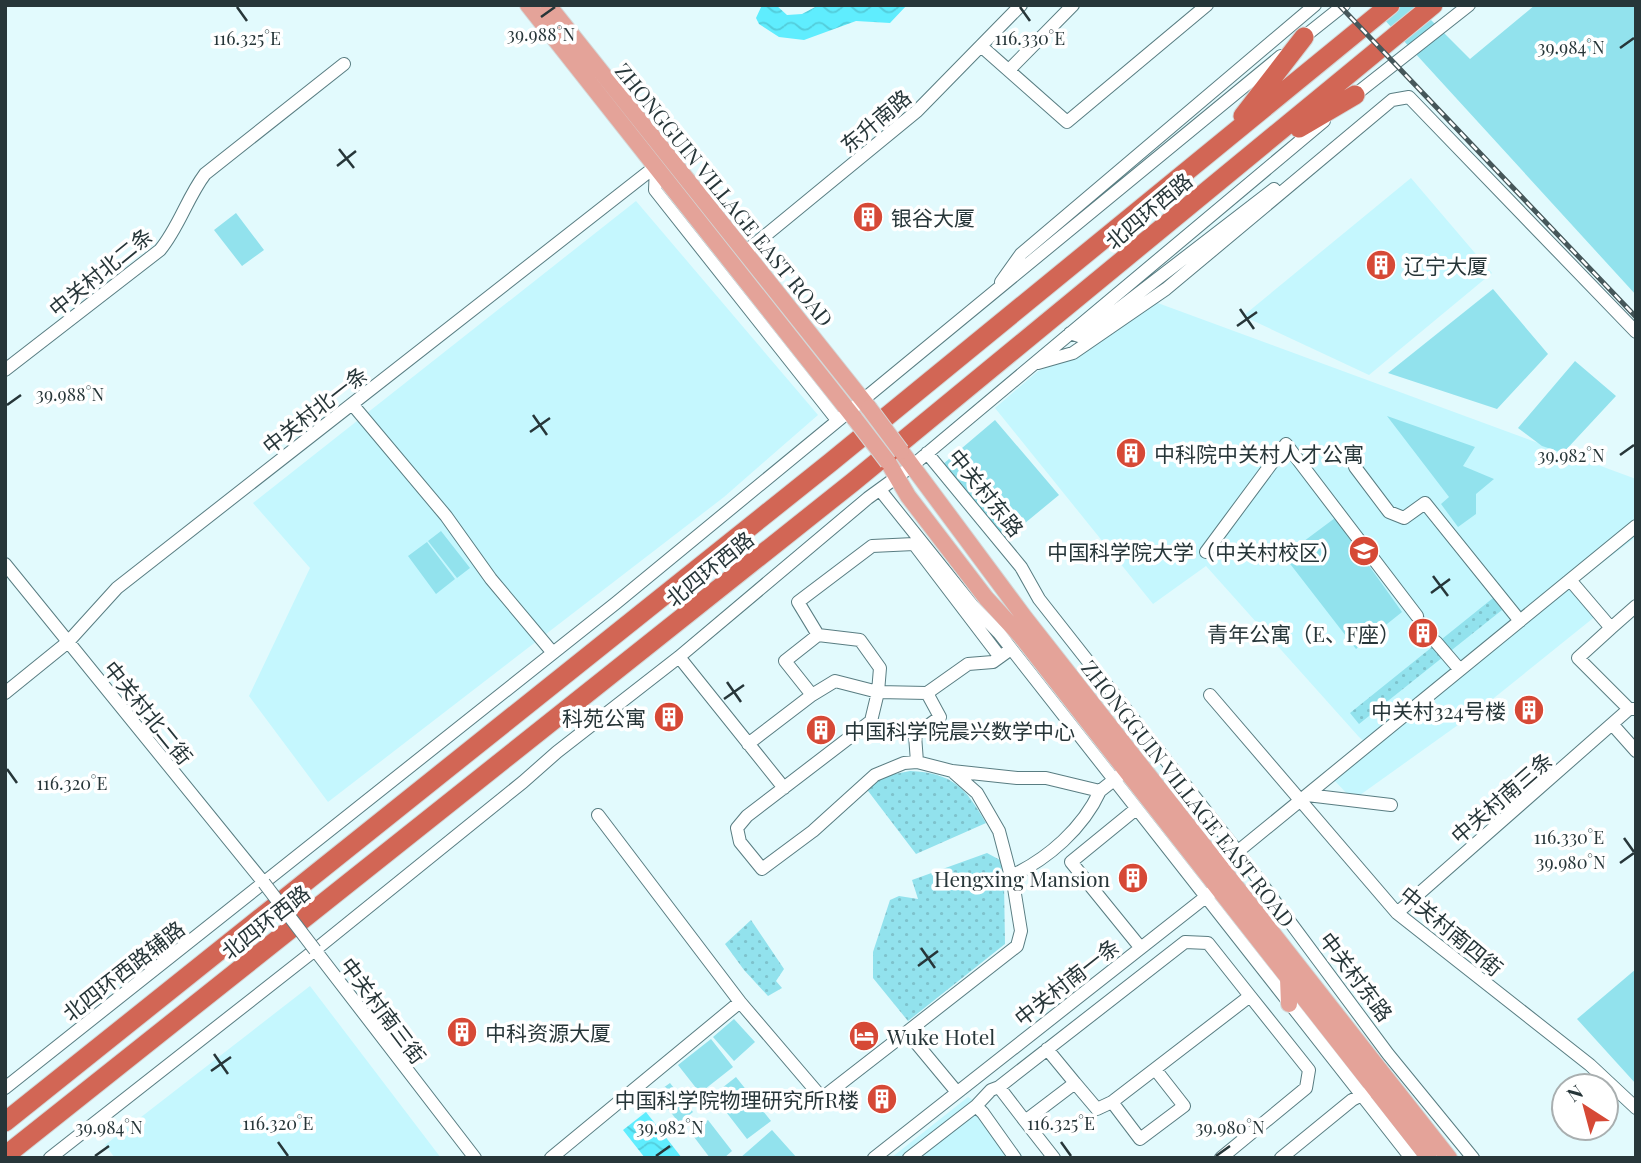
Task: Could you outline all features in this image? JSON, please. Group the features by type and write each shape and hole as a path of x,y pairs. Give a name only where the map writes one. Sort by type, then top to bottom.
{"highway":[{"name":"北四环西路","path":"5,1122 799,488 1390,5"},
{"name":"北四环西路","path":"5,1156 842,491 1433,5"},
{"path":"1221,144 1304,37"},
{"path":"1249,156 1354,95"},
{"path":"15,1158 47,1124"}],"main road":[{"name":"ZHONGGUIN VILLAGE EAST ROAD","path":"528,5 656,166 847,417 888,463 908,496 986,598 1020,635 1120,776 1211,892 1288,978 1429,1158"},
{"name":"ZHONGGUIN VILLAGE EAST ROAD","path":"548,5 866,404 1025,618 1220,866 1374,1087 1449,1158"},
{"path":"1288,978 1289,1004"}],"street":[{"name":"东升南路","path":"744,253 917,111 1021,5"},
{"path":"1009,70 1073,5"},
{"path":"981,46 1067,122 1207,5"},
{"path":"989,297 1021,254 1315,5"},
{"name":"北四环西路","path":"264,883 866,404 989,297 1344,5"},
{"path":"50,1158 67,1153 523,782 556,752 679,657 912,466 1354,95 1469,5"},
{"name":"中关村北二条","path":"5,370 160,250 174,232 197,184 214,165 344,64"},
{"path":"1033,364 1073,353 1166,289 1392,100 1409,97 1636,332"},
{"path":"1070,333 1082,337 1303,167 1333,148"},
{"name":"中关村北一条","path":"5,693 68,642 117,588 656,166"},
{"path":"352,404 446,516 491,579 553,653"},
{"path":"1206,552 1286,444 1417,616"},
{"name":"中关村东路","path":"927,453 1021,567 1039,599 1238,852 1388,1054 1473,1158"},
{"path":"1355,467 1389,512 1396,516 1404,518 1424,503 1520,621"},
{"path":"880,490 973,606 1120,776 1136,809 1211,892 1289,1004 1374,1087 1411,1158"},
{"path":"1220,866 1636,526"},
{"path":"818,635 798,602 872,546 914,544 1000,657"},
{"name":"中关村北二街","path":"5,564 264,883"},
{"path":"1570,580 1611,628"},
{"path":"1632,709 1578,658 1636,606"},
{"path":"812,695 785,661 818,635 860,640 880,668 871,721 747,816 737,828 740,842 762,869 813,831 875,775 904,763 917,762 952,771 1017,778 1046,778 1100,791"},
{"path":"1436,642 1460,670"},
{"path":"748,744 812,695 835,681 878,692 927,694 968,664 993,662 1011,649"},
{"path":"679,657 784,788"},
{"path":"917,762 915,735 940,717 927,694"},
{"name":"中关村南四街","path":"1210,695 1304,797 1398,913 1590,1065 1636,1108"},
{"name":"中关村南三条","path":"1398,913 1632,709"},
{"path":"1612,724 1636,751"},
{"path":"598,815 740,1002 822,1097 1017,946 1021,931 999,831 978,793 952,771"},
{"path":"1011,876 1034,865 1068,835 1093,806 1100,791 1120,776"},
{"path":"1304,797 1391,806"},
{"path":"1136,809 1071,862 1140,947"},
{"name":"中关村南三街","path":"264,883 475,1158"},
{"name":"北四环西路辅路","path":"5,1088 264,883"},
{"name":"中关村南一条","path":"874,1158 1211,892"},
{"path":"909,1158 991,1090 999,1087 1185,942 1208,943 1309,1070 1306,1088 1221,1158"},
{"path":"1047,1049 1097,1109 1112,1102 1250,996"},
{"path":"551,1158 740,1002"},
{"path":"906,1032 959,1089 979,1101 1014,1158"},
{"path":"1112,1102 1140,1139 1184,1106 1155,1069"},
{"path":"1025,1121 1074,1083"},
{"path":"999,1087 1055,1158"},
{"path":"1280,1158 1352,1100 1374,1087"}],"shaded area":[{"path":"1371,5 1416,5 1470,59 1535,5 1636,5 1636,295"},
{"name":"辽宁大厦","path":"1411,178 1492,273 1369,375 1243,316"},
{"path":"636,201 818,415 724,497 328,802 249,696 310,568 253,503"},
{"path":"236,213 264,250 242,266 214,230"},
{"path":"1493,289 1548,354 1497,409 1388,373"},
{"name":"中国科学院大学（中关村校区）","path":"1155,302 1636,479 1636,537 1574,584 1597,615 1479,710 1353,800 1333,779 1372,748 1359,737 1206,566 1153,604 995,408 1038,371 1076,356"},
{"path":"1575,361 1616,396 1563,453 1542,446 1518,428"},
{"path":"1387,416 1475,447 1463,466 1494,479 1476,494 1476,514 1458,527 1441,504 1449,497"},
{"path":"995,420 1059,495 1002,542 942,465"},
{"path":"1335,518 1402,612 1356,649 1284,556"},
{"path":"441,531 470,568 457,578 428,541"},
{"path":"427,542 455,579 436,594 408,556"},
{"path":"1493,598 1502,610 1359,724 1350,713"},
{"path":"910,771 937,775 957,785 972,800 986,823 916,854 862,783 865,780"},
{"path":"987,853 1000,860 1004,883 1005,944 908,1021 873,978 873,952 890,900 899,896 918,899 912,880"},
{"path":"751,920 784,969 776,981 782,988 768,996 725,944"},
{"path":"1636,969 1636,1084 1577,1019"},
{"path":"310,986 441,1158 115,1158 105,1145"},
{"path":"734,1019 755,1042 734,1061 713,1037"},
{"path":"711,1039 733,1067 700,1093 678,1065"},
{"path":"736,1077 771,1121 747,1139 713,1095"},
{"path":"670,1083 693,1112 679,1123 656,1093"},
{"path":"968,1097 986,1108 1024,1158 891,1158"},
{"path":"708,1120 732,1151 724,1158 710,1158 691,1133"},
{"path":"772,1130 797,1158 740,1158"}],"water":[{"path":"762,5 776,5 787,15 802,14 819,5 907,5 890,23 856,21 804,40 779,37 759,24 756,18"},
{"path":"646,1112 682,1158 645,1158 623,1130"}],"tunnel":[{"path":"1417,616 1436,642"}],"railway":[{"path":"1339,5 1636,317"}],"place":[{"name":"银谷大厦","path":"868,217"},
{"name":"辽宁大厦","path":"1381,265"},
{"name":"中科院中关村人才公寓","path":"1131,453"},
{"name":"中国科学院大学（中关村校区）","path":"1364,551"},
{"name":"青年公寓（E、F座）","path":"1423,633"},
{"name":"中关村324号楼","path":"1529,710"},
{"name":"科苑公寓","path":"669,717"},
{"name":"中国科学院晨兴数学中心","path":"821,730"},
{"name":"Hengxing Mansion","path":"1133,878"},
{"name":"中科资源大厦","path":"462,1032"},
{"name":"Wuke Hotel","path":"864,1036"},
{"name":"中国科学院物理研究所R楼","path":"882,1099"}]}
